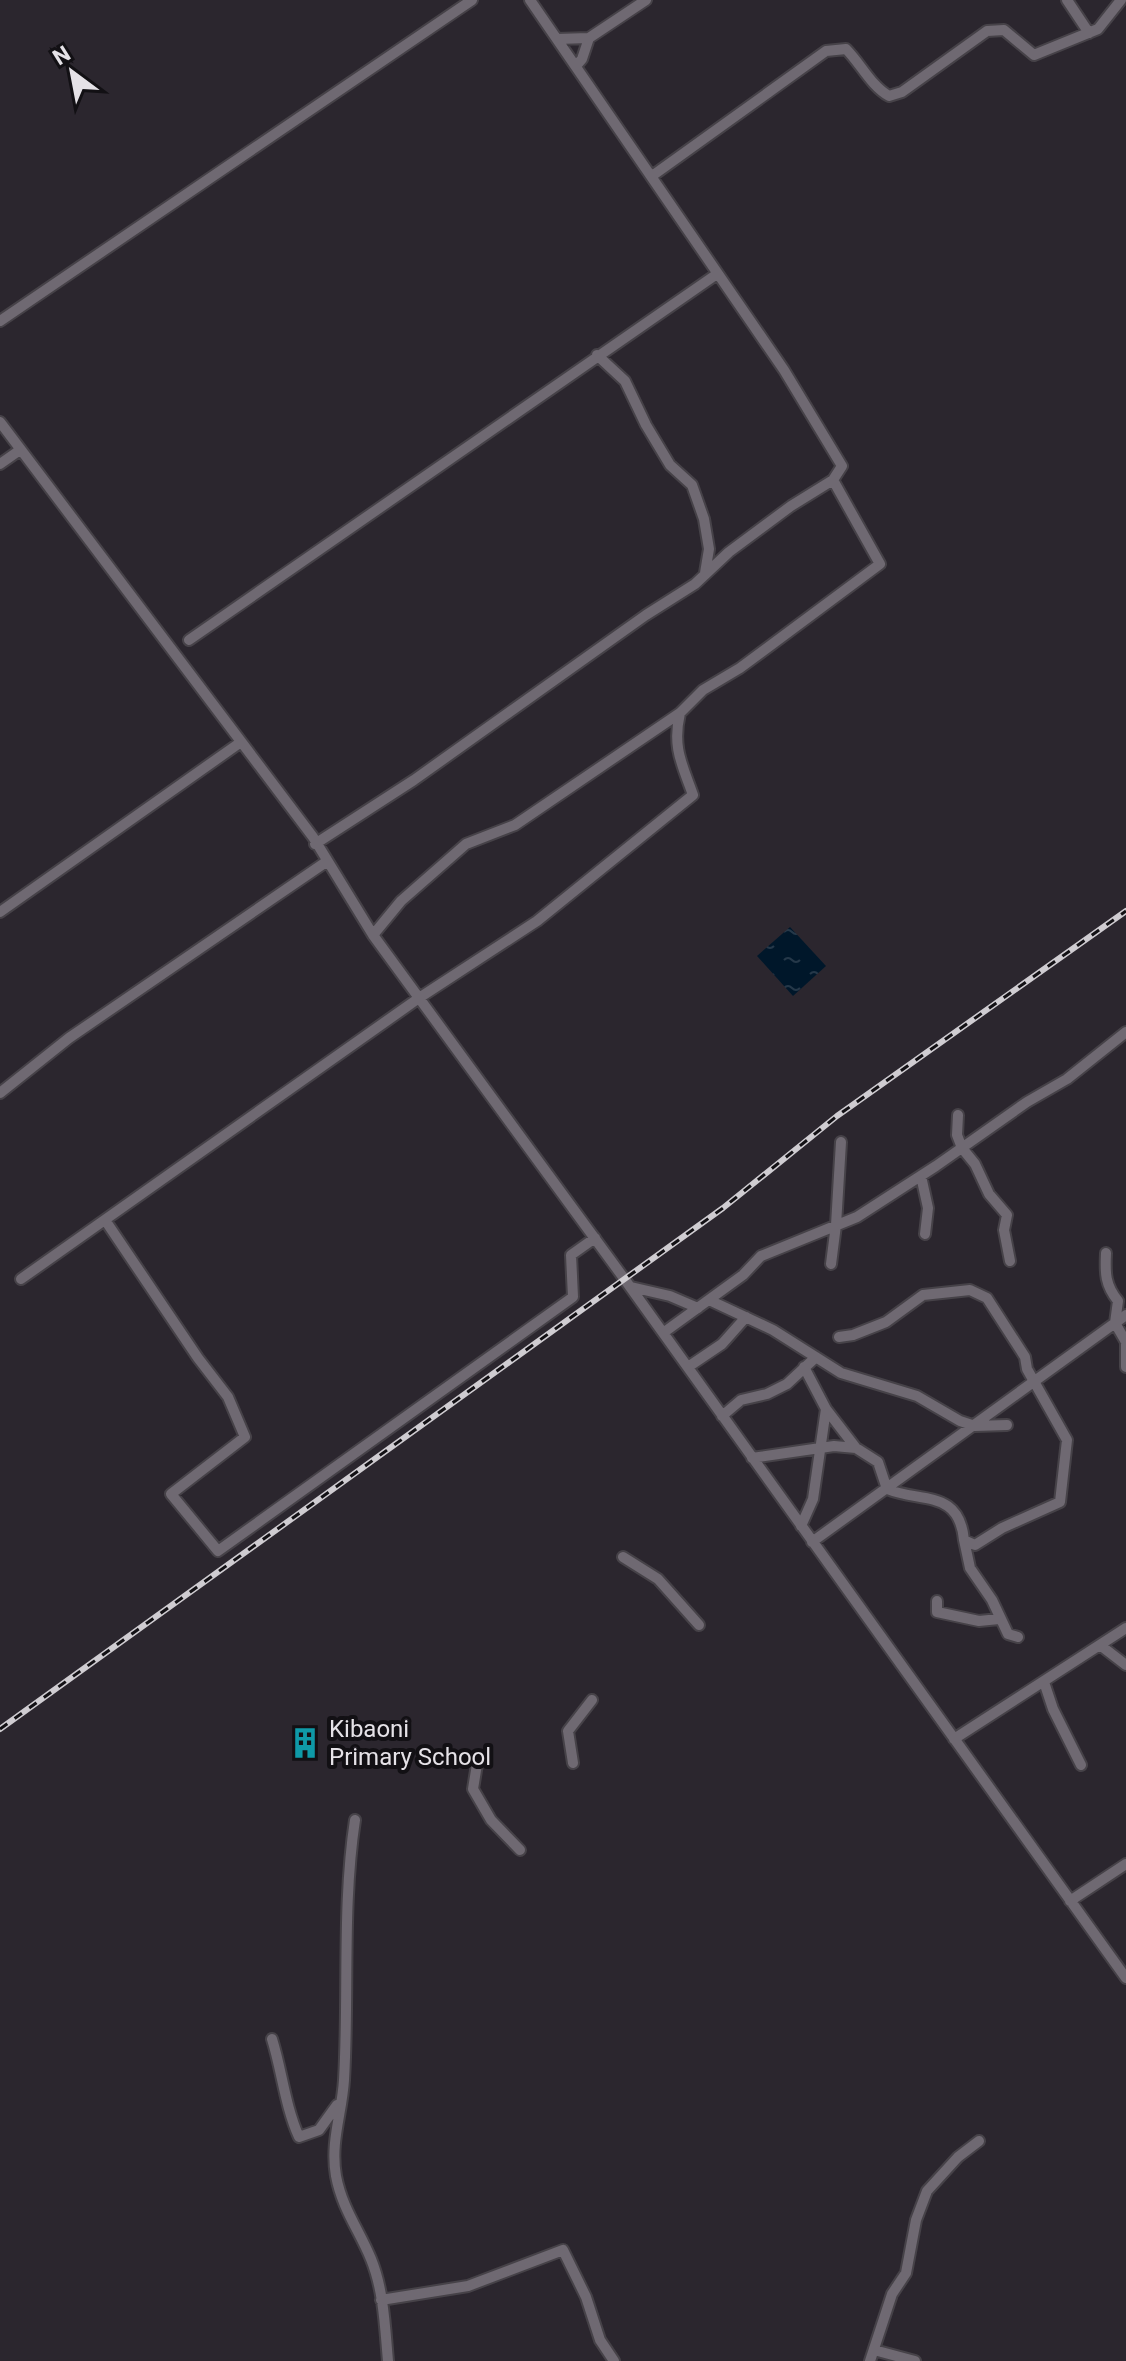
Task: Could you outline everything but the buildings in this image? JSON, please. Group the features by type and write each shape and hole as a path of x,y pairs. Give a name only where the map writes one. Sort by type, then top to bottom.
{"street":[{"path":"0,321 472,0"},
{"path":"315,844 414,780 646,615 695,584 729,552 833,480 842,466 784,370 530,0"},
{"path":"557,39 589,38 646,0"},
{"path":"1067,0 1089,33"},
{"path":"652,176 826,51 846,49 860,62 878,90 889,96 902,92 987,31 1004,30 1034,55 1098,29 1121,0"},
{"path":"576,66 582,59 589,38"},
{"path":"189,640 717,274"},
{"path":"597,355 625,381 670,465 692,485 704,519 709,549 705,574"},
{"path":"0,422 313,837 373,935 631,1287 1126,1978"},
{"path":"0,464 20,450"},
{"path":"373,935 401,901 466,844 515,825 680,713 703,690 740,668 880,564 833,480"},
{"path":"21,1279 419,998 537,921 693,795 677,752 675,733 680,713"},
{"path":"0,912 241,742"},
{"path":"0,1093 69,1038 326,862"},
{"path":"663,1333 743,1275 761,1256 857,1217 1027,1102 1067,1079 1126,1032"},
{"path":"958,1115 957,1135 962,1148 975,1164 989,1194 1007,1215 1004,1230 1010,1261"},
{"path":"831,1264 841,1142"},
{"path":"921,1176 928,1208 925,1234"},
{"path":"105,1220 228,1397 245,1437 171,1494 218,1551 573,1297 571,1255 595,1238"},
{"path":"1106,1253 1105,1278 1118,1301 1115,1323 1126,1342 1126,1367"},
{"path":"631,1287 670,1296 698,1308"},
{"path":"839,1337 886,1322 923,1295 970,1290 987,1298 1025,1357 1034,1383 1067,1440 1060,1502 1002,1528 975,1545 964,1540"},
{"path":"709,1300 773,1330 841,1373 917,1396 960,1421 975,1426 1007,1425"},
{"path":"812,1542 1126,1315"},
{"path":"688,1367 722,1344 746,1317"},
{"path":"722,1416 741,1400 767,1394 787,1384 816,1357"},
{"path":"804,1367 826,1409 856,1448 878,1462 887,1489 901,1495 930,1497 948,1505 959,1520 970,1568 992,1600 1008,1634 1018,1637"},
{"path":"801,1526 813,1499 826,1409"},
{"path":"752,1458 819,1447 856,1448"},
{"path":"623,1557 658,1579 699,1625"},
{"path":"937,1601 937,1612 979,1621 999,1619"},
{"path":"954,1739 1126,1628"},
{"path":"1100,1645 1126,1665"},
{"path":"1044,1682 1053,1709 1081,1765"},
{"path":"573,1763 568,1731 592,1700"},
{"path":"478,1758 473,1789 491,1820 520,1850"},
{"path":"355,1820 349,1883 344,2084 333,2145 344,2207 371,2260 381,2300 388,2361"},
{"path":"1070,1901 1126,1864"},
{"path":"272,2039 282,2071 290,2119 299,2137 319,2130 340,2100"},
{"path":"915,2361 872,2355 892,2294 906,2273 916,2220 927,2191 958,2157 979,2141"},
{"path":"381,2300 468,2286 563,2250 586,2297 600,2340 614,2361"}],"water":[{"path":"790,927 826,966 793,996 757,956"}],"railway":[{"path":"0,1729 723,1208 837,1116 1126,911"}],"place":[{"name":"Kibaoni Primary School","path":"305,1743"}]}
